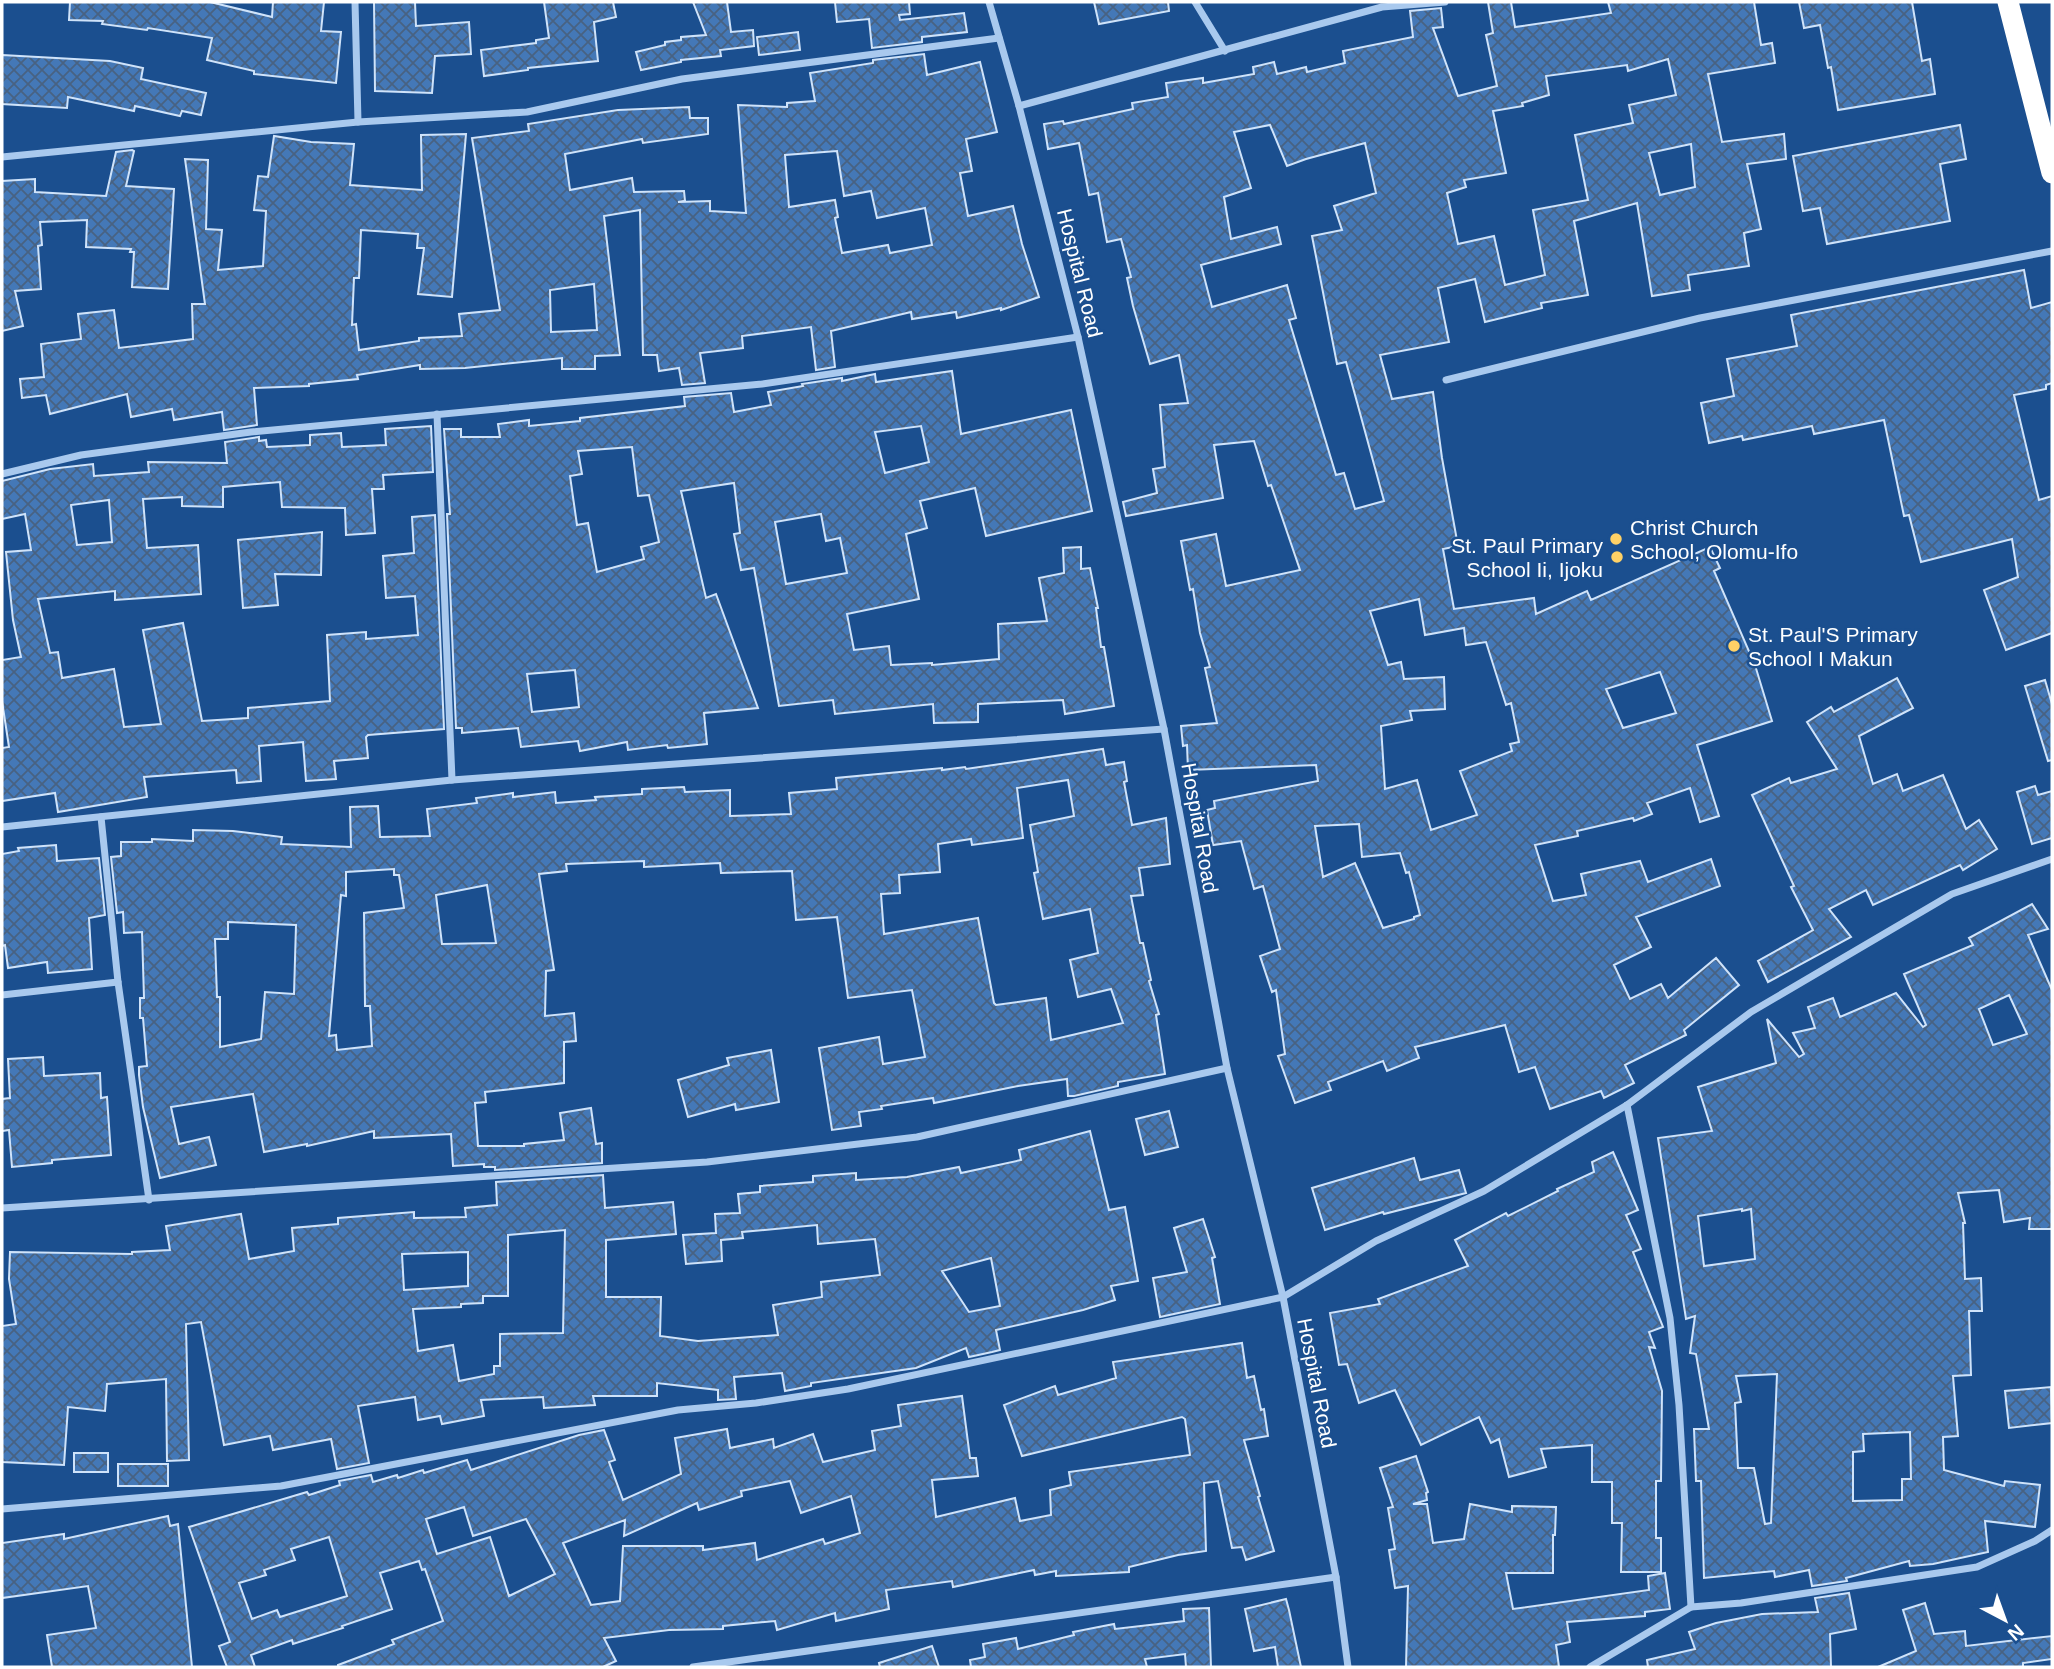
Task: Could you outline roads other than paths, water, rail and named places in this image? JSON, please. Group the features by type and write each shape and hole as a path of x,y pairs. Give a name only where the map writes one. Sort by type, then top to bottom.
{"highway":[{"path":"2008,2 2052,173"}],"street":[{"path":"355,2 358,122"},
{"name":"Hospital Road","path":"989,2 1019,106 1078,337 1164,729 1227,1068 1283,1297 1336,1577 1348,1667"},
{"path":"1195,2 1225,51"},
{"path":"1019,106 1225,51 1381,4 1445,2"},
{"path":"2,158 358,122 527,112 682,79 999,38"},
{"path":"1446,380 1700,318 2052,251"},
{"path":"2,474 81,455 251,432 762,384 1078,337"},
{"path":"436,414 452,780"},
{"path":"2,827 452,780 1164,729"},
{"path":"101,817 118,982 149,1200"},
{"path":"2,1509 281,1486 678,1410 756,1404 848,1389 1283,1297 1376,1241 1484,1191 1627,1105 1751,1012 1952,894 2052,859"},
{"path":"2,995 118,982"},
{"path":"2,1208 707,1162 917,1137 1227,1068"},
{"path":"1627,1105 1671,1318 1679,1405 1690,1607"},
{"path":"1590,1667 1690,1607 1741,1604 1977,1567 2035,1541 2052,1530"},
{"path":"693,1667 1336,1577"}],"place":[{"name":"Christ Church School, Olomu-Ifo","path":"1616,539"},
{"name":"St. Paul Primary School Ii, Ijoku","path":"1617,557"},
{"name":"St. Paul'S Primary School I Makun","path":"1734,646"}]}
